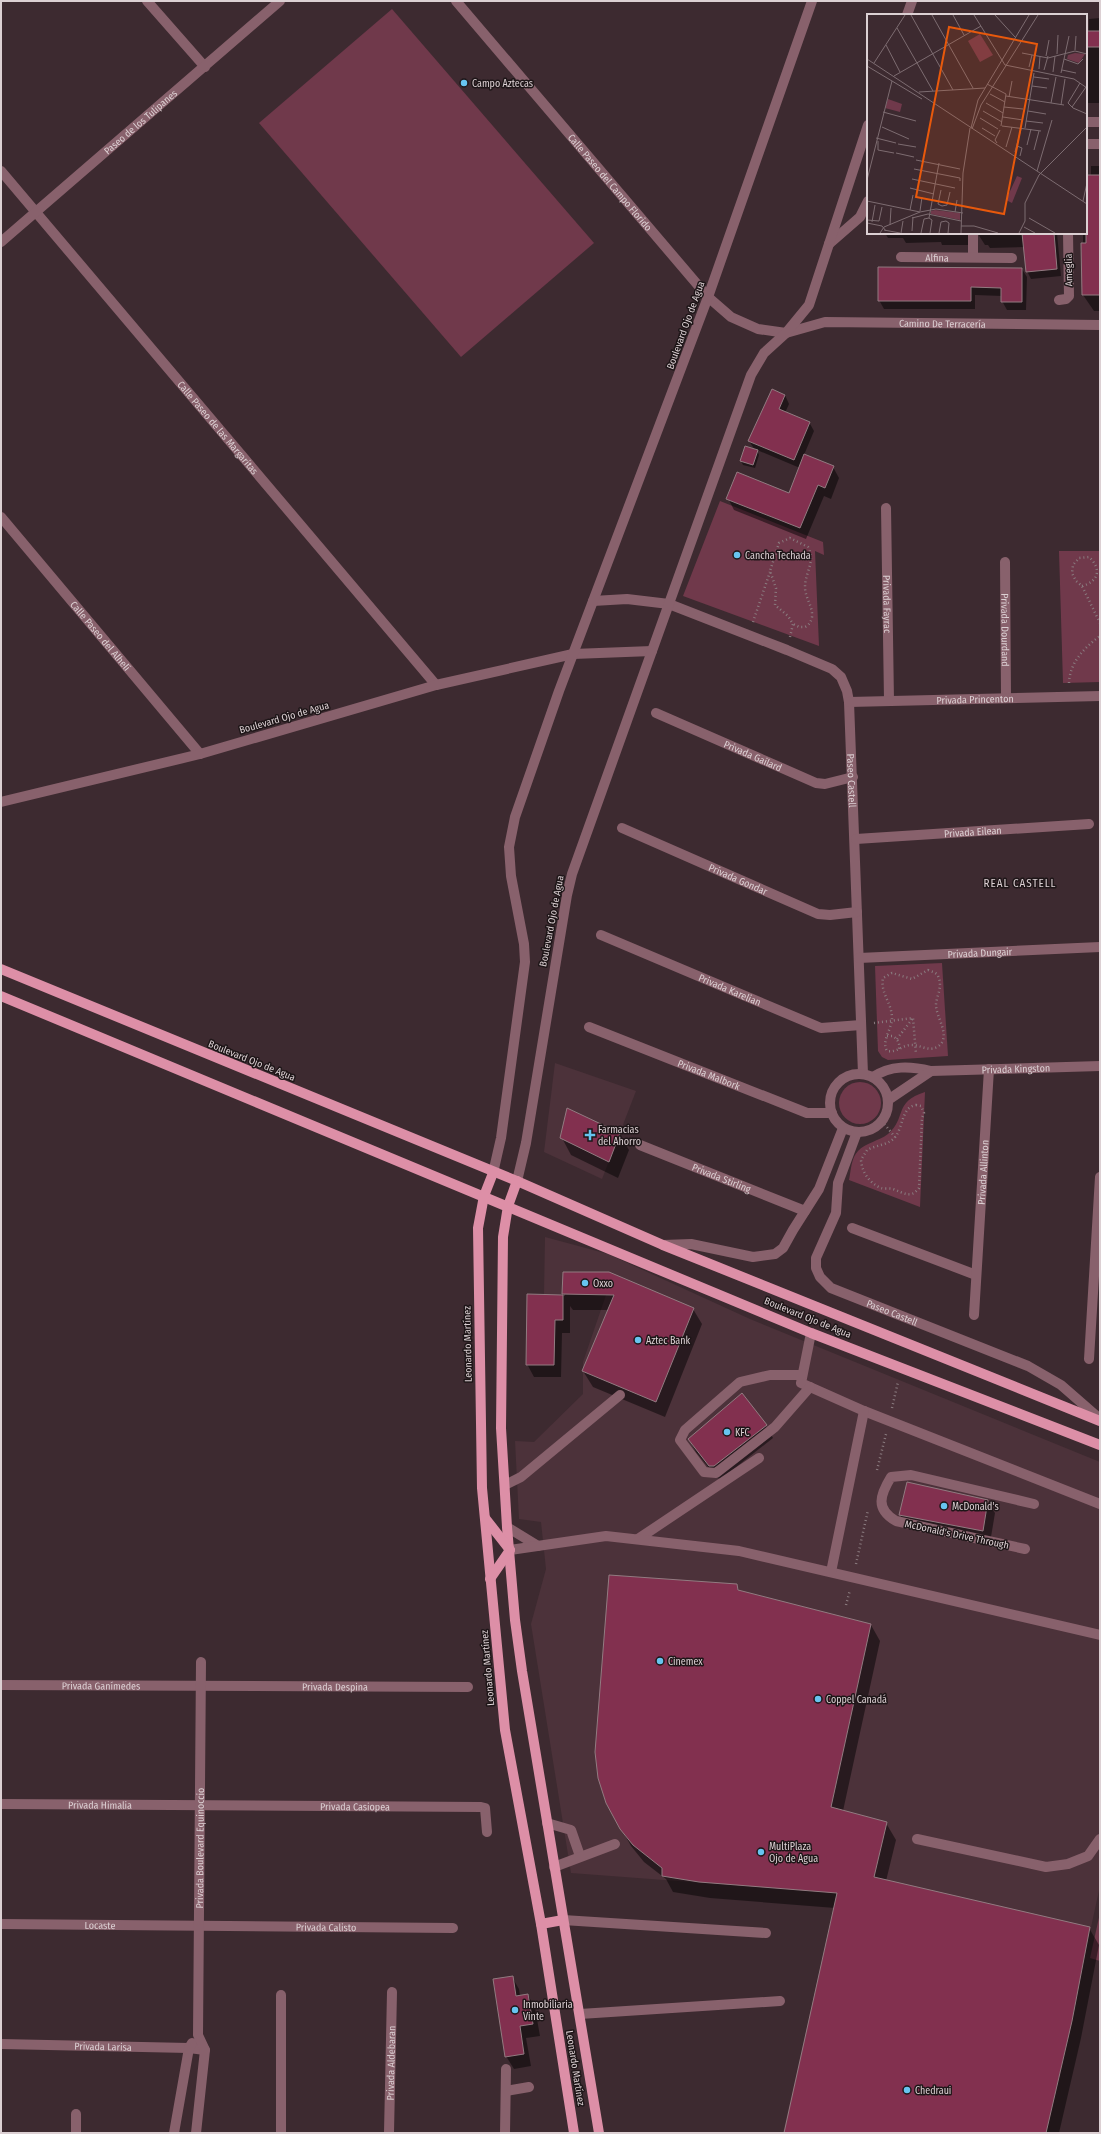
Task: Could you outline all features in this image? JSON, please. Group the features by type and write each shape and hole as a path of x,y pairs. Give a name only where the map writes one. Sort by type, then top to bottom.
{"main road":[{"name":"Boulevard Ojo de Agua","path":"1,970 493,1173 517,1181 663,1245 1100,1420"},
{"name":"Boulevard Ojo de Agua","path":"1,996 811,1332 1100,1445"},
{"name":"Boulevard Ojo de Agua","path":"484,1196 493,1173"},
{"name":"Boulevard Ojo de Agua","path":"508,1206 517,1181"},
{"name":"Leonardo Martínez","path":"484,1196 478,1228 480,1430 490,1579 505,1730 541,1924 574,2133"},
{"name":"Leonardo Martínez","path":"508,1206 503,1245 501,1428 507,1527 522,1671 599,2133"},
{"path":"485,1517 510,1550 490,1579"},
{"path":"541,1924 563,1920"}],"street":[{"path":"148,1 205,67"},
{"name":"Paseo de los Tulipanes","path":"1,242 280,1"},
{"name":"Calle Paseo del Campo Florido","path":"456,1 708,297 730,317 758,329 786,333"},
{"name":"Boulevard Ojo de Agua","path":"493,1173 501,1138 525,962 511,876 509,847 515,817 573,654 708,297 812,1"},
{"path":"907,14 912,1"},
{"path":"1087,122 1100,122"},
{"name":"Boulevard Ojo de Agua","path":"517,1181 526,1143 570,881 751,375 764,353 786,333 809,305 867,128"},
{"path":"1087,144 1100,144"},
{"name":"Calle Paseo de las Margaritas","path":"1,171 436,684"},
{"path":"830,244 860,217 867,203"},
{"path":"973,234 973,257"},
{"name":"Ameglia","path":"1060,300 1066,299 1069,296 1068,234"},
{"name":"Alfina","path":"901,257 1012,258"},
{"name":"Camino De Terracería","path":"786,333 825,322 1100,325"},
{"name":"Privada Fayrac","path":"886,508 889,700"},
{"name":"Calle Paseo del Alhelí","path":"1,517 200,754"},
{"name":"Privada Dourdand","path":"1005,562 1006,697"},
{"name":"Paseo Castell","path":"593,601 627,599 668,604 748,634 832,669 841,677 847,691 849,702 856,840 861,1025 868,1075"},
{"name":"Boulevard Ojo de Agua","path":"1,802 200,754 436,684 573,654 652,651"},
{"name":"Privada Princenton","path":"849,702 1006,697 1100,696"},
{"name":"Privada Gailard","path":"656,713 816,783 825,784 853,777"},
{"name":"Privada Eilean","path":"856,840 1089,824"},
{"name":"Privada Gondar","path":"622,828 818,914 830,915 858,912"},
{"name":"Privada Karelian","path":"601,935 821,1028 861,1025"},
{"name":"Privada Dungair","path":"859,958 1100,947"},
{"name":"Privada Malbork","path":"589,1027 807,1113 832,1113"},
{"name":"Privada Kingston","path":"868,1075 893,1068 918,1067 931,1071 1100,1066"},
{"name":"Privada Allinton","path":"974,1315 989,1069"},
{"path":"888,1100 931,1071"},
{"path":"853,1074 868,1075 880,1082 886,1090 888,1100 886,1114 882,1121 867,1131 857,1132 843,1128 836,1122 830,1103 831,1093 836,1084 853,1074"},
{"path":"663,1245 691,1244 753,1257 775,1254 783,1248 804,1211 819,1189 843,1128"},
{"name":"Paseo Castell","path":"857,1132 838,1183 836,1213 816,1258 816,1268 820,1277 830,1288 1028,1366 1061,1385 1100,1420"},
{"name":"Privada Stirling","path":"640,1145 804,1211"},
{"path":"1089,1359 1097,1284 1100,1177"},
{"path":"852,1228 976,1275"},
{"path":"811,1332 801,1383 864,1411 1100,1504"},
{"path":"802,1375 770,1375 740,1382 685,1430 680,1440 704,1472 716,1473 775,1427 810,1387"},
{"path":"505,1485 521,1478 620,1395"},
{"path":"831,1572 864,1411"},
{"path":"638,1539 759,1458"},
{"name":"McDonald's Drive Through","path":"1025,1549 896,1521 888,1516 881,1505 883,1491 891,1477 912,1476 1034,1504"},
{"path":"507,1527 538,1546"},
{"path":"510,1550 606,1536 739,1551 1100,1635"},
{"name":"Privada Boulevard Equinoccio","path":"201,1662 198,2035 205,2050"},
{"name":"Privada Ganímedes","path":"1,1685 201,1686"},
{"name":"Privada Despina","path":"201,1686 468,1687"},
{"name":"Privada Himalia","path":"1,1804 200,1804"},
{"name":"Privada Casiopea","path":"200,1804 481,1807 485,1808 486,1812 487,1832"},
{"path":"547,1823 571,1830 580,1856"},
{"path":"917,1839 1046,1867 1068,1864 1088,1856 1100,1839"},
{"path":"554,1867 615,1844"},
{"path":"563,1920 766,1933"},
{"name":"Locaste","path":"1,1924 199,1926"},
{"name":"Privada Calisto","path":"199,1926 453,1928"},
{"name":"Privada Aldebaran","path":"389,2133 392,1992"},
{"path":"281,1995 281,2133"},
{"path":"580,2014 780,2001"},
{"path":"174,2133 189,2048 198,2035"},
{"name":"Privada Larisa","path":"1,2044 189,2048 205,2050"},
{"path":"196,2133 205,2050"},
{"path":"505,2133 506,2069"},
{"path":"506,2091 529,2087"},
{"path":"76,2114 76,2133"}],"path":[{"path":"748,634 778,543 784,539 790,538 808,547 812,560 805,586 812,611 809,624 805,627 799,627 784,612 778,609 774,600 776,588 770,571"},
{"path":"1082,586 1091,583 1098,578 1099,569 1096,561 1089,557 1079,558 1073,565 1072,573 1076,581 1082,586 1100,623"},
{"path":"1068,696 1070,676 1076,660 1085,647 1100,636"},
{"path":"928,970 934,972 938,977 940,986 936,1009 942,1026 943,1037 937,1047 930,1048 915,1045 904,1046 899,1050 892,1052 887,1051 884,1042 892,1019 891,1009 883,991 883,978 892,973 912,979 928,970"},
{"path":"861,1025 892,1019 913,1018"},
{"path":"897,1039 913,1018"},
{"path":"913,1018 918,1067"},
{"path":"887,1036 893,1036 897,1039 900,1044 899,1050"},
{"path":"912,1106 921,1106 924,1113 922,1118 919,1188 911,1194 881,1188 865,1175 862,1168 862,1160 867,1150 890,1141 895,1137 908,1108 912,1106"},
{"path":"882,1121 895,1137"}],"shaded area":[{"path":"392,9 594,243 461,357 259,123"},
{"path":"720,501 823,542 824,555 815,551 819,646 683,596"},
{"path":"1059,551 1100,551 1100,682 1063,683"},
{"path":"942,963 948,1056 888,1060 882,1057 878,1051 875,966"},
{"path":"555,1063 636,1091 602,1179 544,1152"},
{"path":"856,1082 864,1082 872,1085 878,1091 881,1103 878,1115 872,1121 864,1124 856,1124 848,1121 842,1115 839,1107 839,1099 842,1091 848,1085"},
{"path":"925,1092 920,1207 849,1180 853,1161 858,1151 864,1146 888,1134 894,1128 904,1105 915,1096"},
{"path":"545,1237 608,1254 750,1319 1100,1462 1100,1886 1046,2133 783,2133 837,1893 571,1873 531,1624 546,1569 541,1522 519,1519 515,1441 534,1442 583,1394 583,1362 606,1295 544,1294"},
{"path":"1100,1913 1100,1961 1090,1958"}],"building":[{"path":"1087,31 1100,31 1100,47 1087,47"},
{"path":"1087,175 1100,175 1100,295 1082,295 1081,243 1086,243"},
{"path":"1022,234 1054,234 1057,269 1026,272"},
{"path":"878,267 1022,268 1022,302 1001,302 1001,288 971,287 971,301 878,301"},
{"path":"772,389 785,395 779,409 810,422 794,460 748,441"},
{"path":"745,446 758,450 753,465 740,461"},
{"path":"804,454 834,466 825,488 818,485 800,528 726,499 737,472 789,493"},
{"name":"Farmacias del Ahorro","path":"567,1108 620,1133 609,1162 560,1138"},
{"name":"Aztec Bank","path":"563,1272 609,1272 694,1308 656,1402 582,1371 614,1295 562,1294"},
{"path":"527,1294 563,1295 563,1320 555,1320 554,1365 526,1365"},
{"name":"KFC","path":"742,1393 767,1425 714,1466 709,1466 688,1439"},
{"name":"McDonald's","path":"907,1482 988,1500 983,1531 899,1515"},
{"name":"MultiPlaza Ojo de Agua","path":"609,1575 737,1584 738,1590 871,1624 831,1807 887,1822 874,1877 1090,1927 1072,2021 1046,2133 784,2133 837,1893 699,1882 662,1876 662,1868 633,1845 620,1829 606,1803 598,1778 595,1752"},
{"name":"Inmobiliaria Vinte","path":"513,1976 516,1996 528,1994 533,2024 520,2026 524,2054 505,2057 493,1979"}],"place":[{"name":"Campo Aztecas","path":"464,83"},
{"name":"Cancha Techada","path":"737,555"},
{"name":"Farmacias del Ahorro","path":"590,1135"},
{"name":"Oxxo","path":"585,1283"},
{"name":"Aztec Bank","path":"638,1340"},
{"name":"KFC","path":"727,1432"},
{"name":"McDonald's","path":"944,1506"},
{"name":"Cinemex","path":"660,1661"},
{"name":"Coppel Canadá","path":"818,1699"},
{"name":"MultiPlaza Ojo de Agua","path":"761,1852"},
{"name":"Inmobiliaria Vinte","path":"515,2010"},
{"name":"Chedraui","path":"907,2090"}],"district":[{"name":"REAL CASTELL","path":"1020,883"}]}
